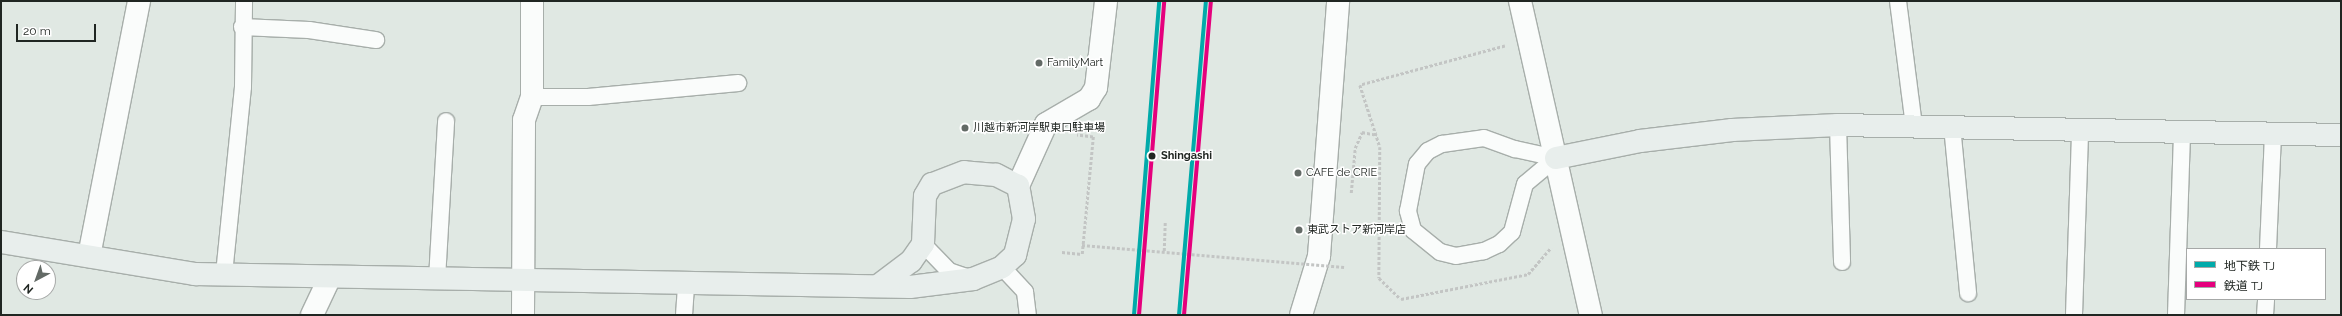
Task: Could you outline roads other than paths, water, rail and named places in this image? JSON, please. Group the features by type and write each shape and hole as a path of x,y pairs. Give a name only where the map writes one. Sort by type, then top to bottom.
{"street":[{"path":"89,256 139,1"},
{"path":"523,315 524,120 532,97 532,1"},
{"path":"1,242 195,274 523,282 880,284 910,287 973,279 1002,266 1015,255 1024,219 1018,186 1046,124 1088,99 1096,88 1106,1"},
{"path":"1301,315 1319,256 1338,1"},
{"path":"1520,1 1591,315"},
{"path":"1556,158 1640,141 1732,130 1838,125 1952,126 2341,135"},
{"path":"880,284 911,261 923,244 925,196 932,184 964,172 996,175 1018,186"},
{"path":"312,315 330,277"}],"lane":[{"path":"224,274 243,87 242,27 244,1"},
{"path":"1898,1 1914,126"},
{"path":"242,27 309,30 376,40"},
{"path":"532,97 588,97 738,83"},
{"path":"437,279 446,121"},
{"path":"1838,125 1842,262"},
{"path":"1952,126 1968,293"},
{"path":"2074,315 2080,130"},
{"path":"2176,315 2182,132"},
{"path":"2268,248 2273,133"},
{"path":"1484,138 1515,149 1556,158 1525,184 1512,232 1499,244 1484,251 1456,256 1440,252 1414,230 1408,211 1410,184 1417,164 1428,151 1442,144 1484,138"},
{"path":"923,244 949,271 973,279"},
{"path":"1002,266 1025,292 1028,315"},
{"path":"684,315 686,283"},
{"path":"2265,315 2266,300"}],"metro line":[{"name":"TJ","path":"1134,315 1159,1"},
{"name":"TJ","path":"1179,315 1206,1"}],"rail line":[{"name":"TJ","path":"1139,315 1164,1"},
{"name":"TJ","path":"1184,315 1211,1"}],"place":[{"name":"FamilyMart","path":"1039,63"},
{"name":"川越市新河岸駅東口駐車場","path":"965,128"},
{"name":"Shingashi","path":"1152,156"},
{"name":"CAFE de CRIE","path":"1298,173"},
{"name":"東武ストア新河岸店","path":"1299,230"}]}
